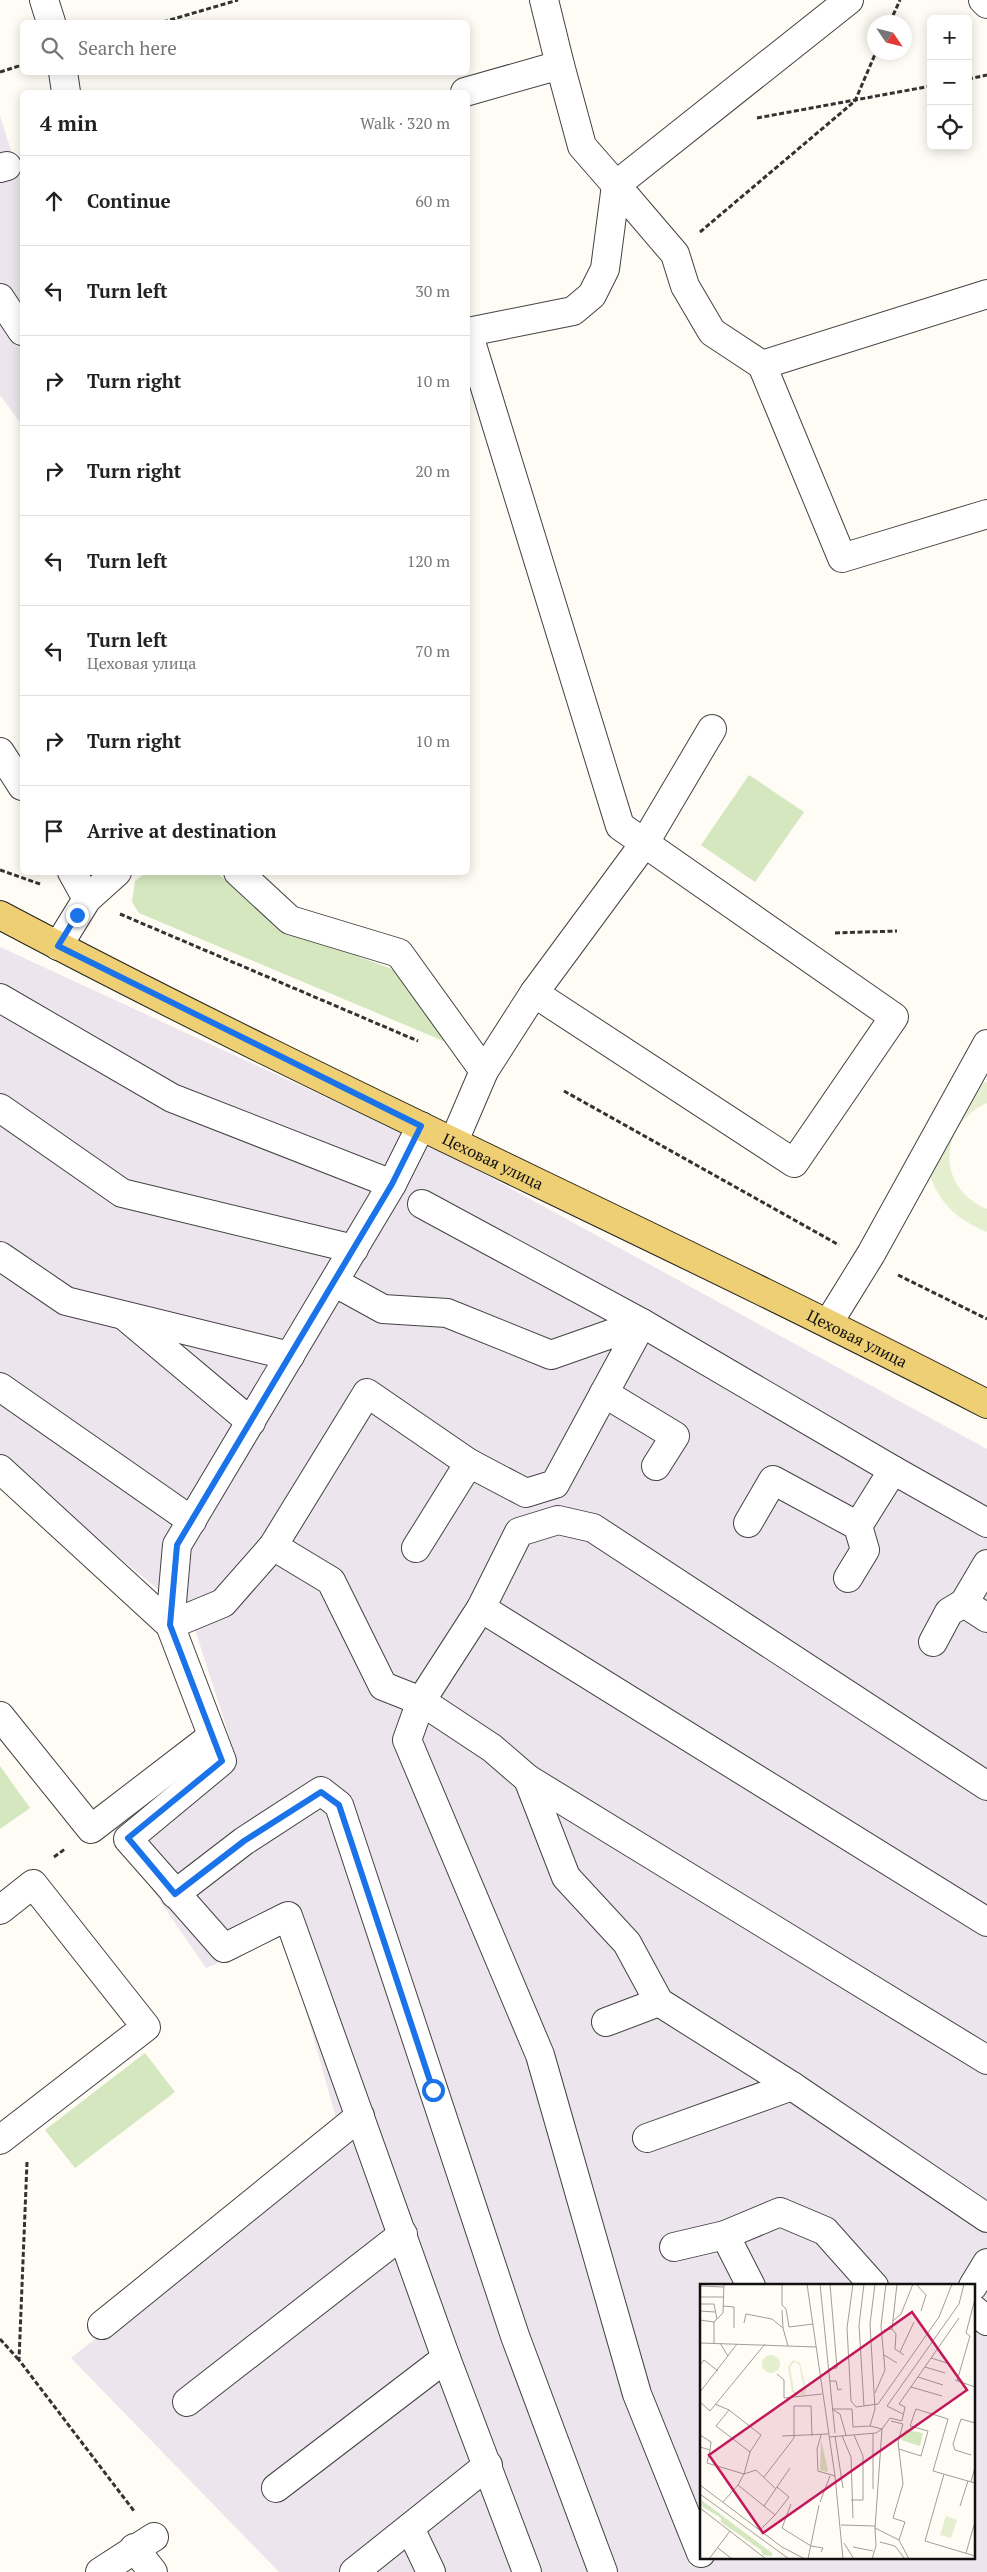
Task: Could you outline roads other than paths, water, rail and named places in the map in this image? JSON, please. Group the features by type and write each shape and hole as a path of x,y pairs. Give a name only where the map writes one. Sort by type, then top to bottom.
{"main road":[{"name":"Цеховая улица","path":"0,915 58,946 421,1126 454,1140 829,1322 987,1404"}],"street":[{"path":"44,0 50,20"},
{"path":"544,0 582,146 675,254 685,286 712,332 762,365 842,558 987,514"},
{"path":"470,332 573,312 592,295 605,269 616,185 849,0"},
{"path":"984,0 987,4"},
{"path":"470,91 560,66"},
{"path":"64,75 66,90"},
{"path":"762,365 987,294"},
{"path":"0,298 20,328"},
{"path":"470,338 620,826 894,1017 805,1150 794,1163 534,993"},
{"path":"454,1140 484,1071 534,993 644,844 712,729"},
{"path":"0,752 20,783"},
{"path":"74,875 87,899"},
{"path":"58,946 87,899 114,875"},
{"path":"241,875 290,920 399,954 484,1071"},
{"path":"0,998 172,1098 392,1184"},
{"path":"829,1322 867,1260 987,1044"},
{"path":"0,1108 122,1193 354,1249"},
{"path":"421,1126 392,1184 177,1545 170,1625 211,1738 222,1761 128,1838 224,1948 288,1916 446,2358 488,2464 527,2572"},
{"path":"422,1204 642,1323 893,1470 987,1522"},
{"path":"0,1256 66,1301 290,1356"},
{"path":"334,1282 383,1309 447,1313 551,1355 642,1323"},
{"path":"122,1314 251,1422"},
{"path":"170,1625 223,1603 272,1546 367,1393 469,1463 526,1493 555,1484 642,1323"},
{"path":"0,1387 192,1521"},
{"path":"604,1393 675,1436 656,1466"},
{"path":"416,1548 469,1463"},
{"path":"0,1469 170,1625"},
{"path":"858,1526 893,1470"},
{"path":"748,1524 773,1480 858,1526 865,1550 848,1578"},
{"path":"700,2551 637,2394 540,2055 407,1740 421,1701 481,1608 519,1532 558,1520 593,1528 987,1786"},
{"path":"272,1546 331,1581 384,1686 421,1701 492,1748 528,1779 987,2060"},
{"path":"933,1642 949,1612 964,1603 987,1564"},
{"path":"964,1603 987,1618"},
{"path":"481,1608 987,1922"},
{"path":"0,1716 91,1829 211,1738"},
{"path":"528,1779 566,1877 628,1943 659,2002 792,2086 987,2218"},
{"path":"175,1894 244,1841 321,1792 339,1805 515,2336 603,2572"},
{"path":"0,1910 33,1884 146,2027 0,2140"},
{"path":"606,2022 659,2002"},
{"path":"647,2138 792,2086"},
{"path":"102,2325 360,2116"},
{"path":"674,2247 725,2235 780,2212 825,2232 872,2284"},
{"path":"187,2402 403,2234"},
{"path":"725,2235 750,2284"},
{"path":"973,2284 987,2263"},
{"path":"974,2310 987,2321"},
{"path":"276,2488 446,2358"},
{"path":"354,2572 488,2464"},
{"path":"410,2528 431,2572"},
{"path":"100,2572 144,2542 153,2572"},
{"path":"704,2560 708,2572"}]}
